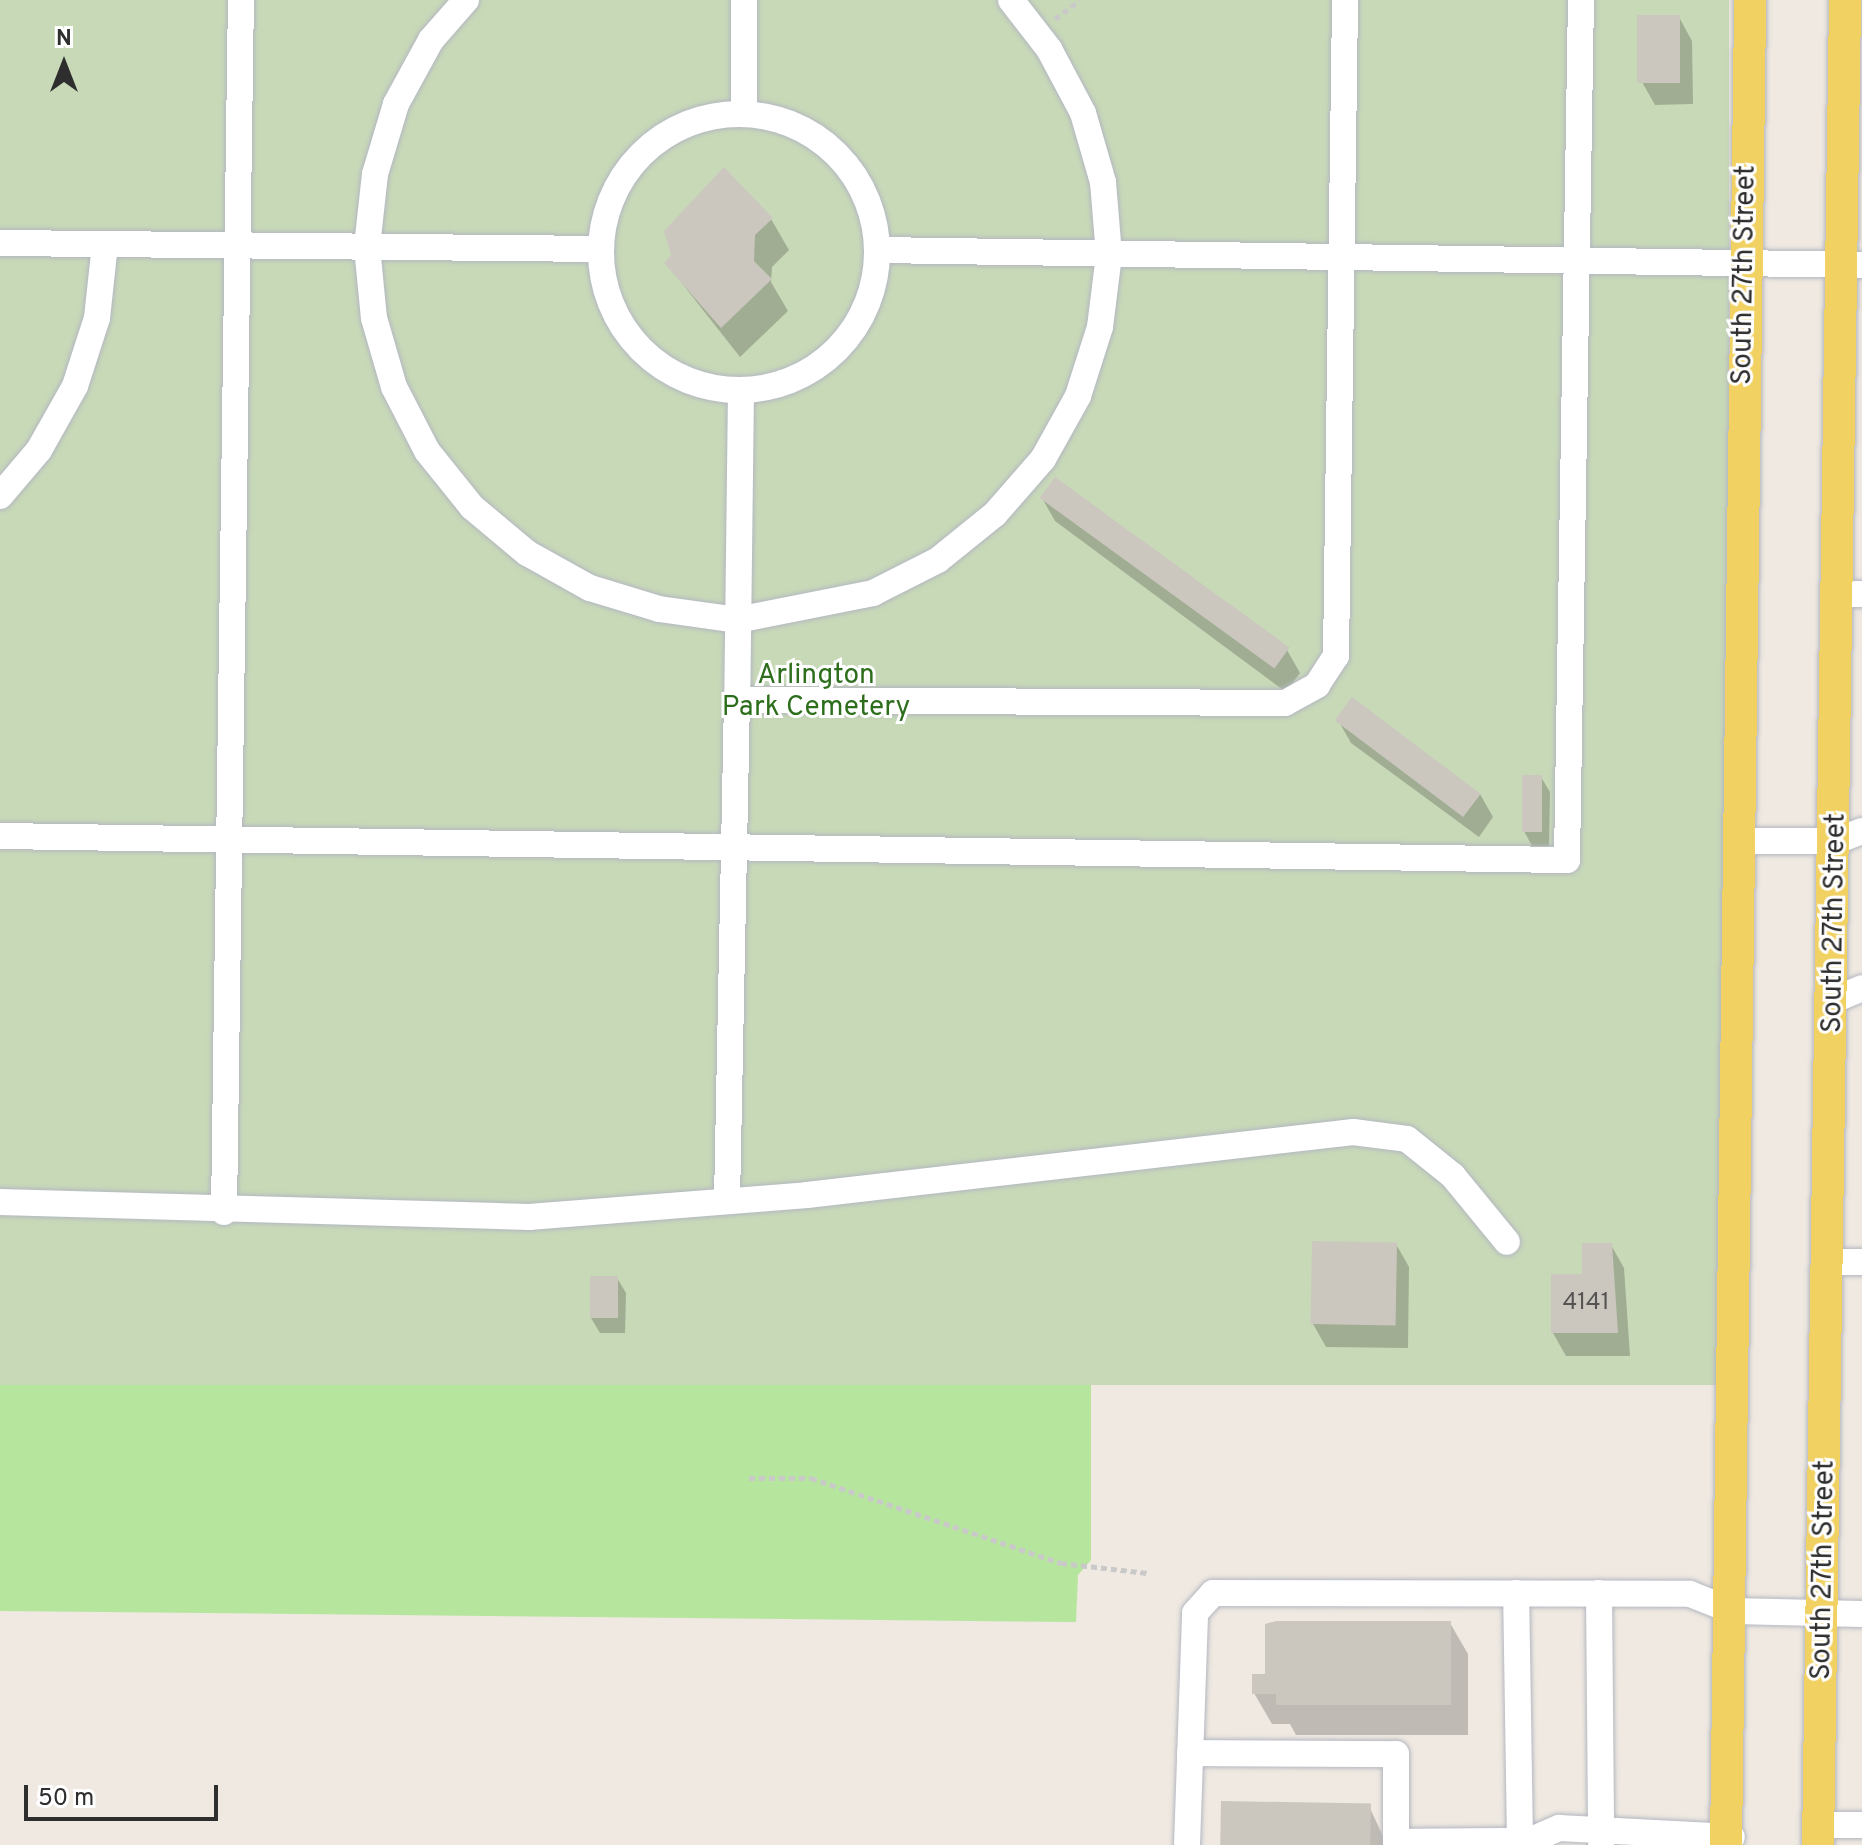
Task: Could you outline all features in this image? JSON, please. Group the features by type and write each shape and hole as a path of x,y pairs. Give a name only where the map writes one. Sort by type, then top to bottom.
{"main road":[{"name":"South 27th Street","path":"1729,1841 1727,1790 1733,1611 1750,0"},
{"name":"South 27th Street","path":"1818,1835 1822,1614 1846,1262 1853,999 1849,836 1853,136 1845,0"}],"street":[{"path":"224,1212 241,0"},
{"path":"466,0 431,40 396,104 375,174 367,247 374,318 394,387 427,451 472,507 527,553 590,588 659,609 737,620 873,593 938,560 995,514 1043,459 1078,396 1100,327 1109,255 1103,182 1083,113 1049,49 1011,0"},
{"path":"744,0 744,113"},
{"path":"737,700 1285,703 1317,685 1336,656 1345,0"},
{"path":"0,836 1567,860 1581,0"},
{"path":"744,113 786,121 823,141 853,171 871,209 878,250 872,294 832,353 784,383 741,391 681,377 640,349 613,309 599,249 620,179 643,151 673,129 744,113"},
{"path":"0,243 599,249"},
{"path":"0,496 39,450 75,386 97,318 105,244"},
{"path":"878,250 1852,266"},
{"path":"727,1201 741,391"},
{"path":"1739,841 1849,836"},
{"path":"0,1202 224,1212 529,1217 727,1201 1353,1132 1407,1139 1453,1176 1507,1242"},
{"path":"1187,1845 1195,1613 1213,1593 1690,1594 1733,1611 1862,1614"},
{"path":"1516,1593 1520,1843"},
{"path":"1599,1593 1600,1837"},
{"path":"1190,1753 1396,1754 1396,1842 1520,1843 1559,1828 1600,1837 1729,1841"},
{"path":"1818,1835 1862,1825"}],"path":[{"path":"749,1478 811,1478 1061,1563 1147,1573"}],"green space":[{"name":"Arlington Park Cemetery","path":"0,0 1729,0 1729,1385 0,1385"},
{"path":"1091,1384 1091,1560 1078,1575 1076,1622 0,1611 0,1385"}],"building":[{"path":"1637,15 1680,15 1680,83 1637,83"},
{"path":"724,167 773,218 755,235 754,261 772,279 721,328 664,263 671,255 664,231"},
{"path":"1055,477 1290,647 1274,668 1040,498"},
{"path":"1352,697 1481,794 1463,817 1335,720"},
{"path":"1522,775 1542,775 1542,832 1522,832"},
{"path":"1312,1241 1397,1242 1396,1325 1311,1324"},
{"path":"1582,1243 1612,1243 1618,1333 1551,1333 1551,1274 1582,1274"},
{"path":"590,1276 618,1276 618,1318 590,1318"},
{"path":"1276,1621 1451,1621 1451,1705 1276,1705 1276,1694 1252,1694 1252,1674 1265,1674 1265,1624"},
{"path":"1221,1801 1371,1804 1370,1845 1220,1845"}]}
